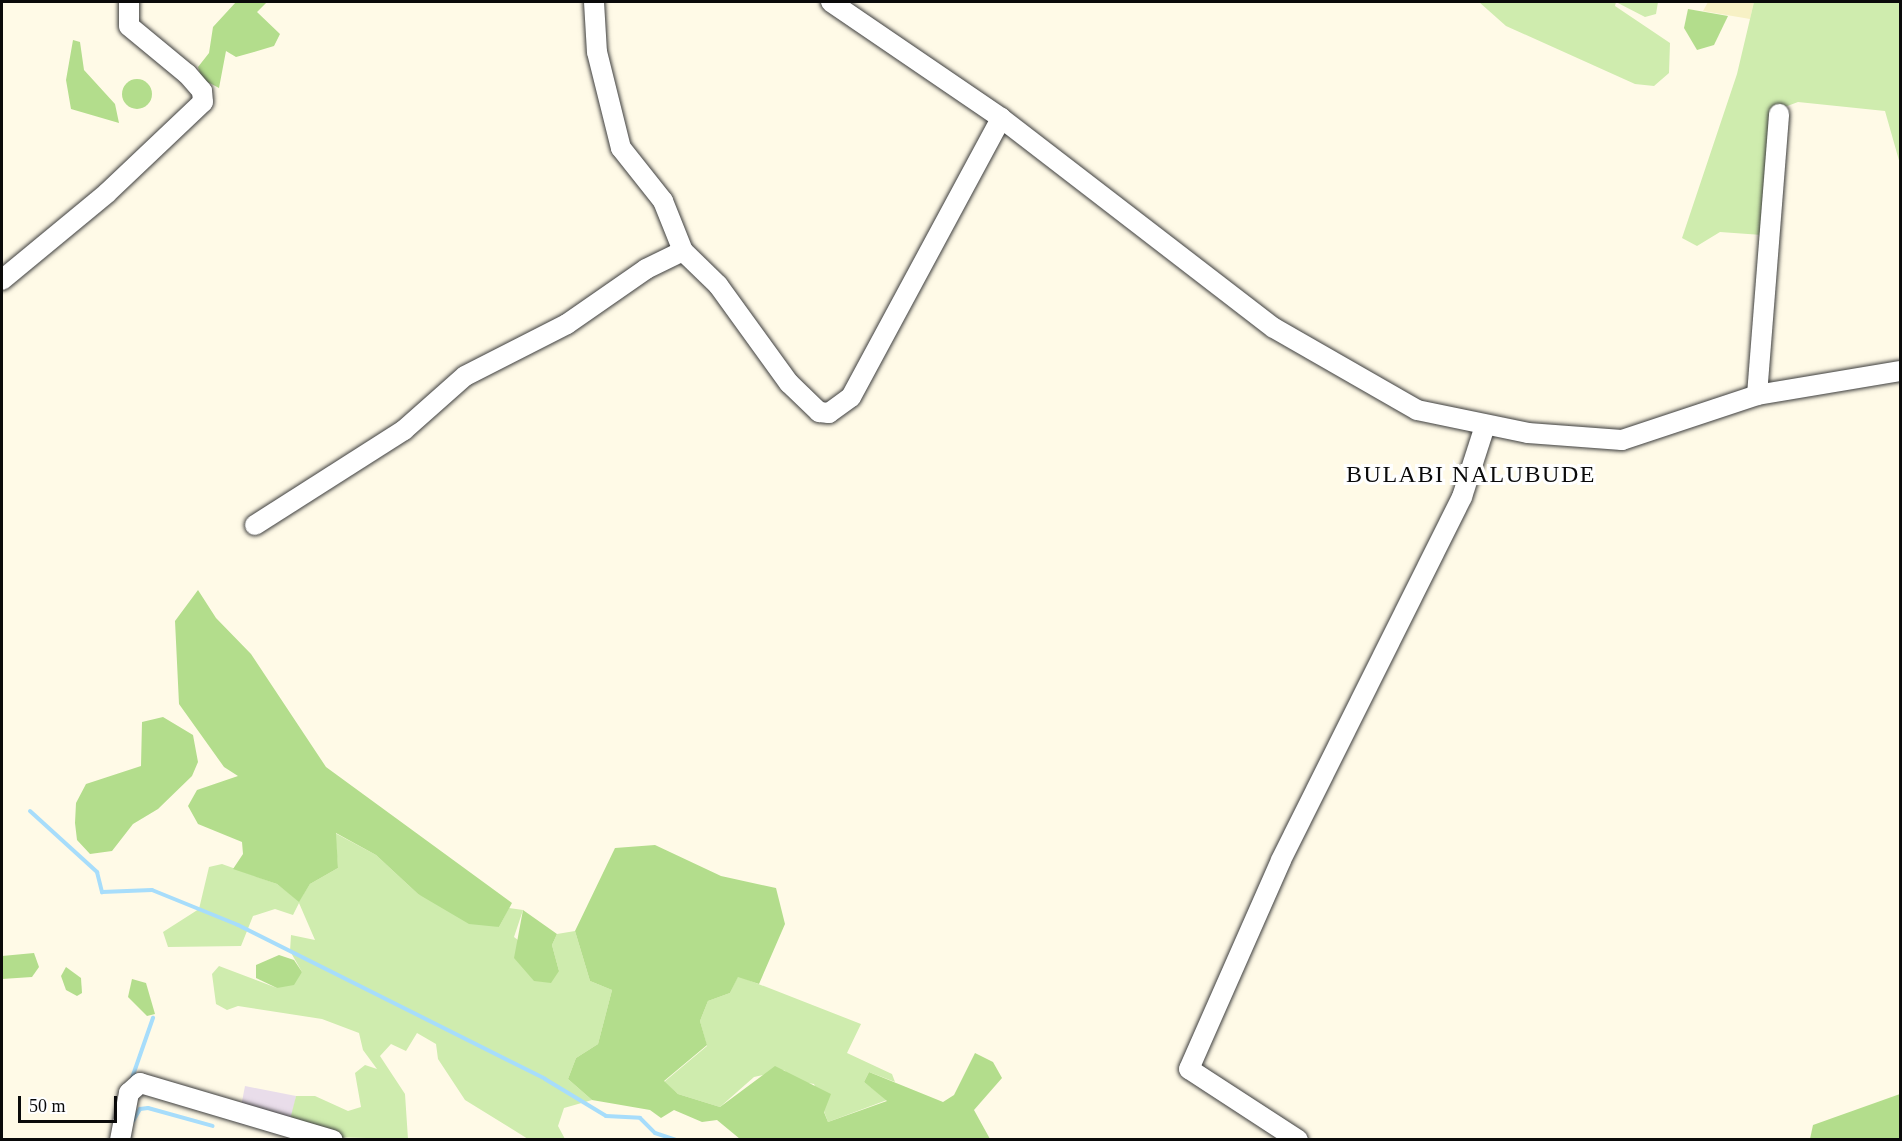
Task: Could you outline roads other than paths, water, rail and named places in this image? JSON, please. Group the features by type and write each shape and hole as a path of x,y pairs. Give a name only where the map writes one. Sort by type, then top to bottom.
{"street":[{"path":"2,280 107,193 203,102 202,91 186,74 129,26 129,2"},
{"path":"594,2 597,52 615,136 663,201 683,251 718,285 789,383 819,412 829,413 851,397 1001,118"},
{"path":"831,2 1001,118 1181,261 1330,364 1417,410 1485,426 1622,440 1757,395 1900,371"},
{"path":"1757,395 1779,114"},
{"path":"255,525 404,430 465,376 567,324 628,280 683,251"},
{"path":"1298,1140 1189,1069 1281,860 1462,496 1485,426"},
{"path":"120,1140 129,1093 140,1083 333,1140"}],"waterway":[{"path":"30,811 97,872 102,892 152,890 238,925 545,1079 606,1116 640,1118 655,1133 676,1140"},
{"path":"131,1081 153,1018"},
{"path":"133,1121 140,1109 148,1108 213,1126"}],"district":[{"name":"BULABI NALUBUDE","path":"1471,475"}]}
